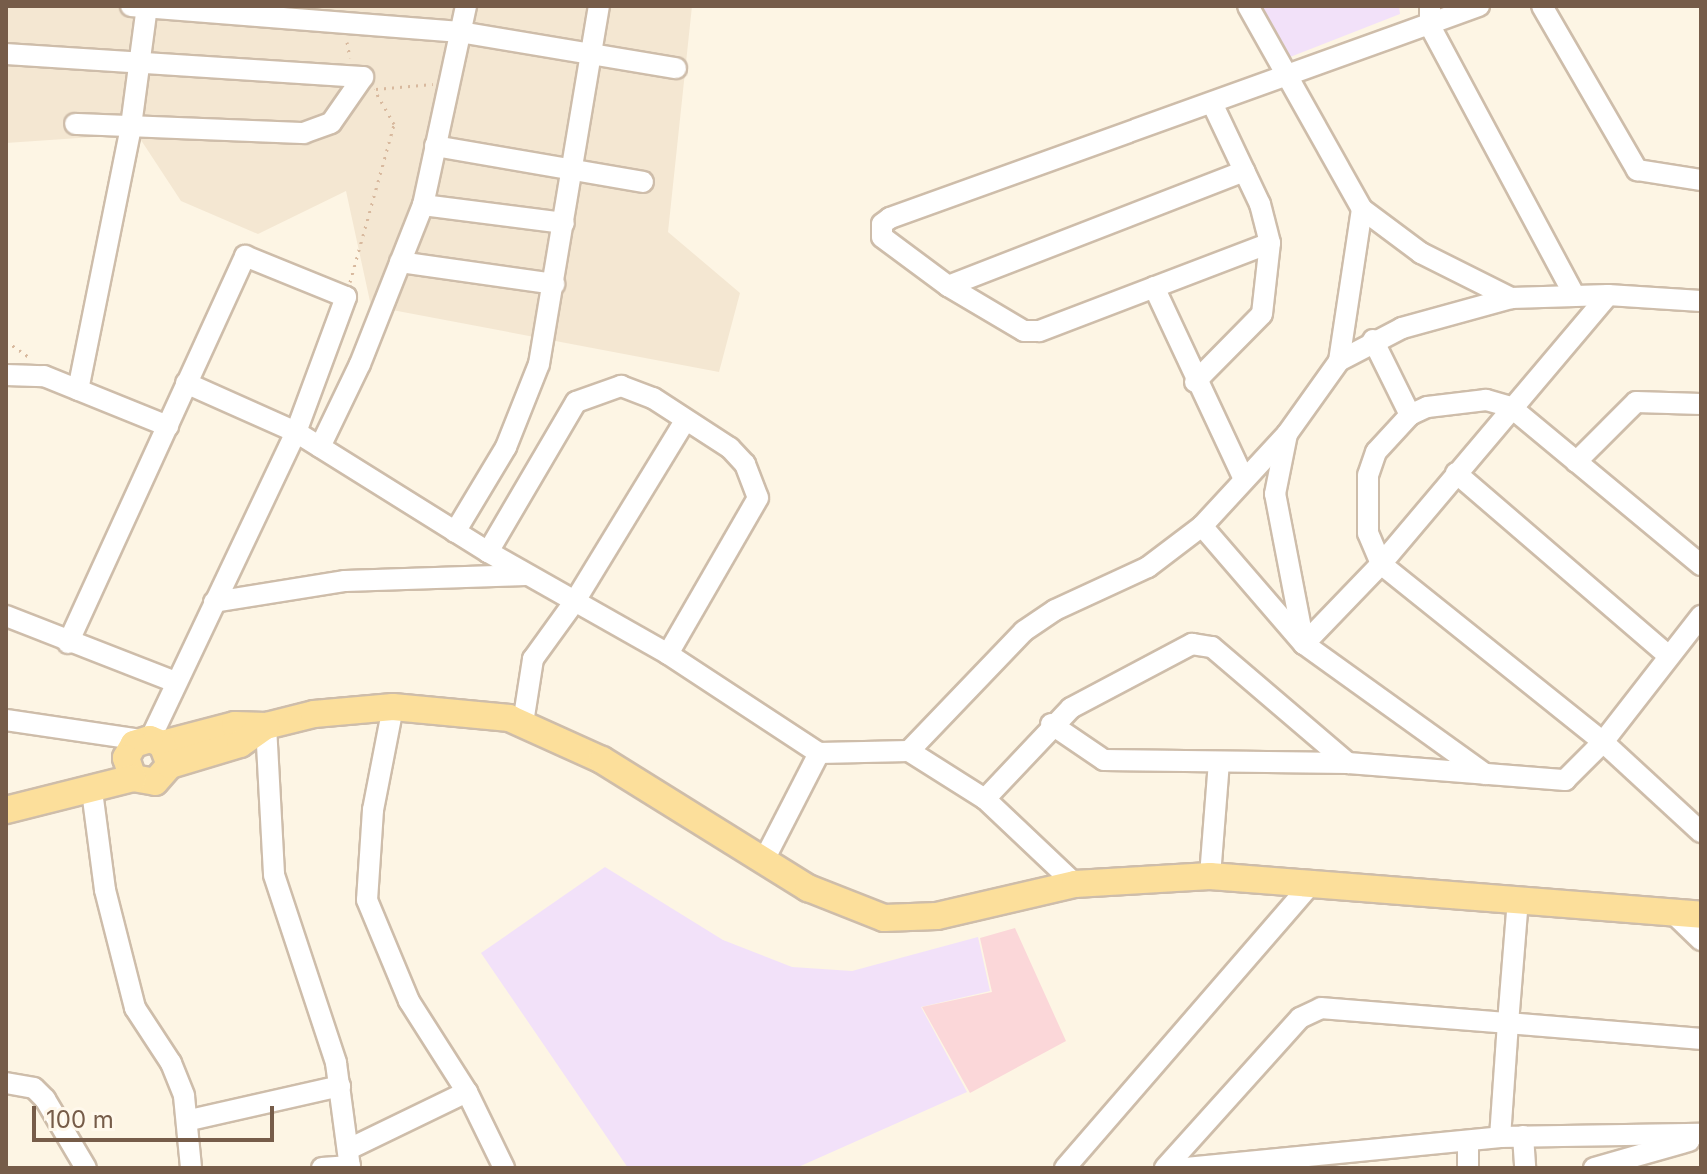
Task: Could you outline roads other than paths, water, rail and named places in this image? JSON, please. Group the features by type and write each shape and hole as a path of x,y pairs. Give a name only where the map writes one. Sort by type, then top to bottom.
{"main road":[{"path":"6,810 55,795 147,754 240,744 266,726 314,714 393,707 472,711 523,723 602,760 763,862 863,913 913,920 1075,884 1210,876 1701,915"},
{"path":"55,795 92,791 147,754"}],"street":[{"path":"131,6 460,32 592,51 676,68"},
{"path":"78,390 131,126 147,6"},
{"path":"320,447 423,205 466,6"},
{"path":"455,532 526,403 554,284 599,6"},
{"path":"1248,6 1362,209 1421,253 1511,298"},
{"path":"1270,243 1039,331 1024,331 948,286 882,237 882,224 1288,76 1430,16 1479,6"},
{"path":"1542,6 1637,170 1701,180"},
{"path":"1430,16 1574,295"},
{"path":"6,54 368,83 331,123 304,133 75,124"},
{"path":"1195,382 1262,314 1270,243 1260,204 1212,103"},
{"path":"435,146 643,182"},
{"path":"948,286 1244,171"},
{"path":"423,205 564,223"},
{"path":"1339,361 1362,209"},
{"path":"6,720 147,754 175,682 296,432 346,297 245,256 68,643"},
{"path":"400,262 554,284"},
{"path":"1154,287 1195,382 1243,477"},
{"path":"1304,644 1381,564 1608,295"},
{"path":"909,751 1024,631 1055,610 1148,567 1202,526 1243,477 1287,434 1339,361 1373,340 1511,298 1608,295 1701,301"},
{"path":"1373,340 1410,415"},
{"path":"6,375 44,376 168,426"},
{"path":"186,383 296,432 488,552 668,654 819,753 909,751 985,799 1075,884"},
{"path":"488,552 576,402 621,386 653,398 745,464 758,498 754,512 668,654"},
{"path":"1701,565 1511,407 1456,401 1410,415 1376,452 1368,475 1368,533 1381,564 1603,742 1701,832"},
{"path":"1576,462 1636,402 1701,404"},
{"path":"523,723 533,659 575,601 685,421"},
{"path":"1287,434 1275,494 1304,644"},
{"path":"1456,473 1669,656"},
{"path":"1202,526 1304,644 1488,776"},
{"path":"214,602 345,581 530,575"},
{"path":"6,616 68,643 175,682"},
{"path":"1051,724 1104,760 1348,763 1565,780 1603,742 1701,616"},
{"path":"985,799 1051,724 1094,693 1192,644 1203,643 1348,763"},
{"path":"393,707 373,810 367,900 409,1001 467,1092 504,1168"},
{"path":"266,726 276,887 320,1006 340,1086 351,1161"},
{"path":"763,862 819,753"},
{"path":"1210,876 1219,762"},
{"path":"92,791 105,890 135,1008 171,1063 190,1120 191,1168"},
{"path":"1065,1168 1313,882"},
{"path":"1500,1137 1518,899"},
{"path":"1673,913 1701,940"},
{"path":"1165,1168 1309,1011 1321,1008 1701,1039"},
{"path":"6,1083 34,1088 45,1099 86,1168"},
{"path":"190,1120 340,1086"},
{"path":"322,1168 351,1161 467,1092"},
{"path":"1523,1136 1525,1168"},
{"path":"1188,1168 1339,1161 1500,1137 1701,1136"},
{"path":"1594,1168 1666,1158 1701,1136"},
{"path":"1468,1141 1468,1168"}]}
